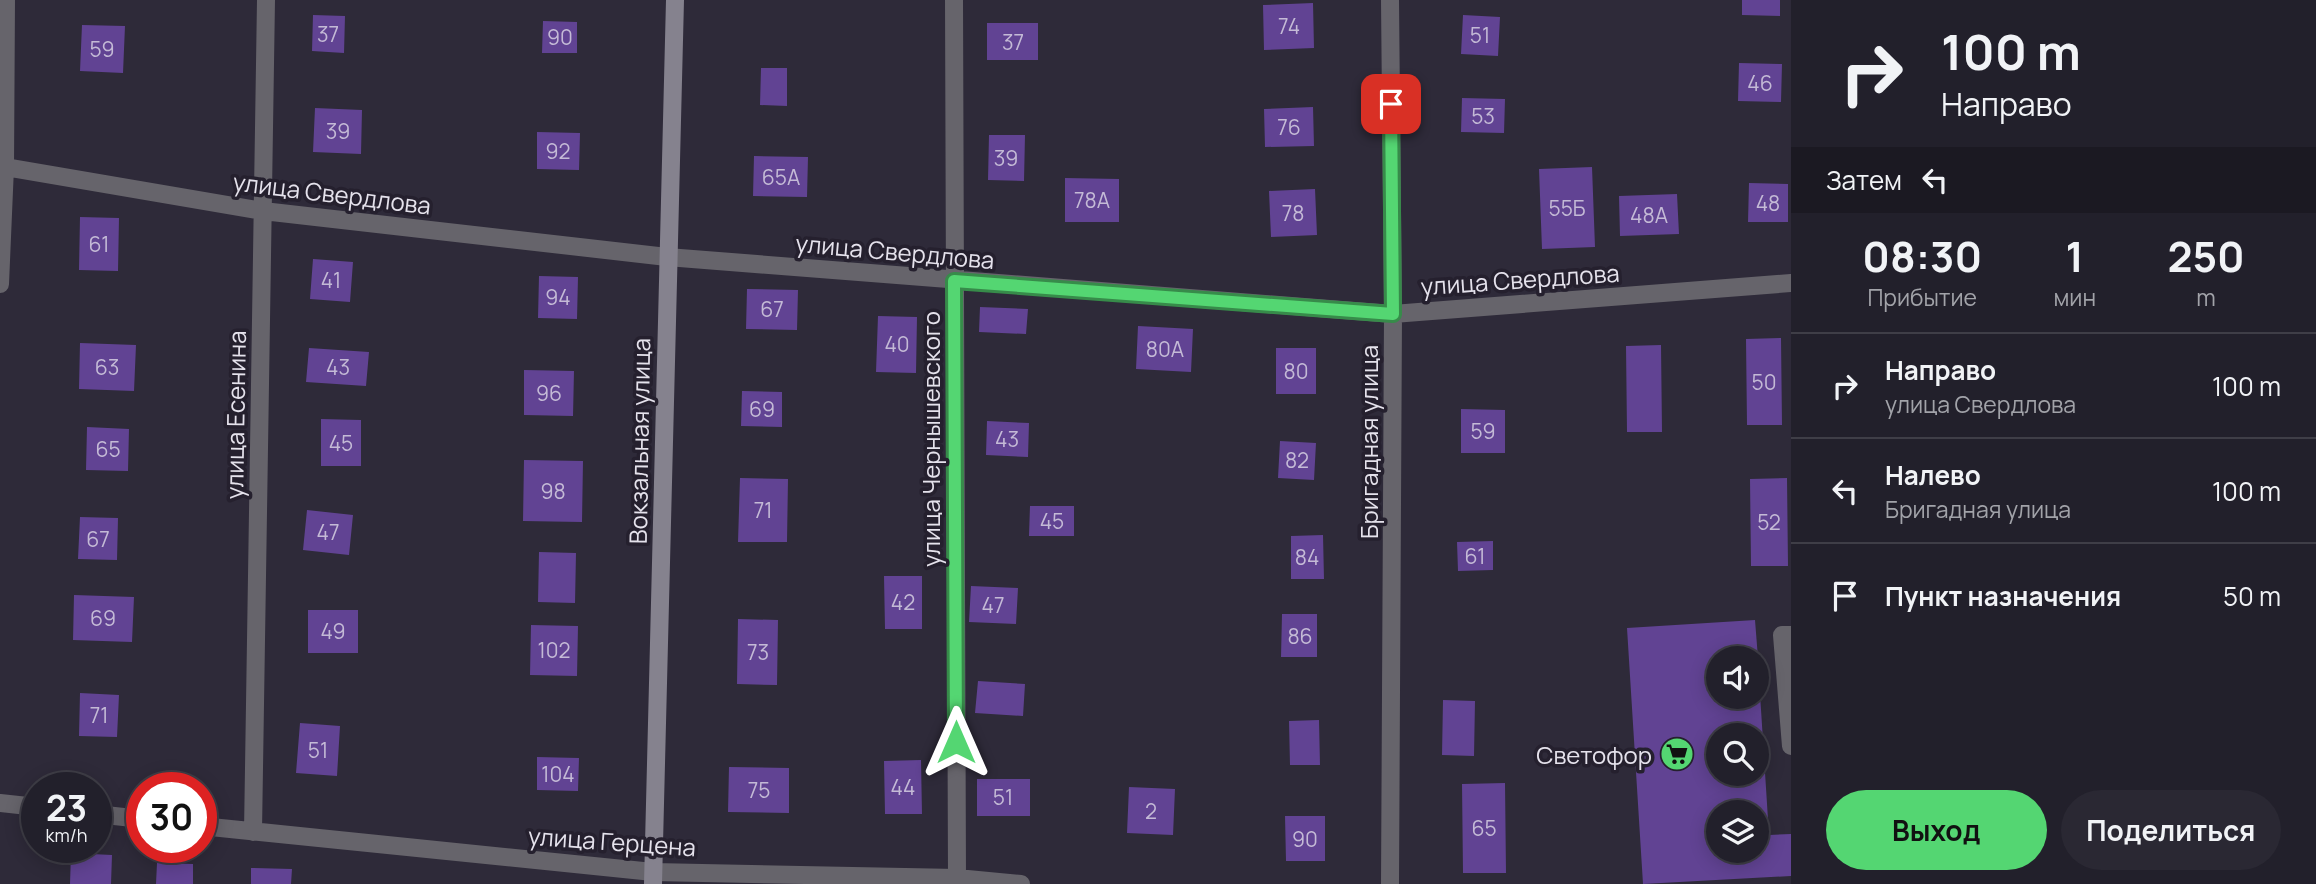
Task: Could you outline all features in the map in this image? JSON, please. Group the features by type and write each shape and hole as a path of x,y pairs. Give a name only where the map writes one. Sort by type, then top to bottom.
{"main road":[{"name":"Вокзальная улица","path":"653,878 675,0"}],"street":[{"path":"0,284 6,0"},
{"name":"улица Есенина","path":"253,832 266,0"},
{"name":"улица Чернышевского","path":"954,0 957,878"},
{"name":"Бригадная улица","path":"1390,0 1393,314 1390,884"},
{"name":"улица Свердлова","path":"3,167 263,211 667,257 1393,314 1791,283"},
{"path":"1791,635 1782,635 1791,746"},
{"path":"0,803 21,805"},
{"name":"улица Герцена","path":"217,828 653,878 957,878 1021,884"}],"building":[{"path":"1742,0 1780,0 1780,16 1742,15"},
{"path":"1313,3 1314,48 1264,50 1263,5"},
{"path":"313,15 345,16 344,53 312,51"},
{"path":"1463,15 1500,17 1498,56 1461,54"},
{"path":"543,21 577,22 577,53 542,53"},
{"path":"987,23 1038,23 1038,60 987,60"},
{"path":"82,25 125,26 123,73 80,71"},
{"path":"1739,63 1782,64 1781,102 1738,101"},
{"path":"761,68 787,68 787,106 760,105"},
{"path":"1462,98 1505,99 1504,133 1461,132"},
{"path":"1313,107 1314,146 1265,147 1264,109"},
{"path":"315,108 362,110 361,154 313,152"},
{"path":"537,132 580,133 579,170 537,169"},
{"path":"989,135 1025,135 1024,181 988,180"},
{"path":"754,156 808,157 807,197 753,196"},
{"path":"1592,167 1595,247 1542,249 1539,169"},
{"path":"1065,178 1119,179 1119,222 1065,222"},
{"path":"1749,183 1788,184 1788,222 1748,222"},
{"path":"1315,189 1317,235 1271,237 1269,191"},
{"path":"1677,194 1679,234 1620,236 1619,196"},
{"path":"80,217 119,218 118,271 79,270"},
{"path":"313,259 353,262 350,302 310,299"},
{"path":"539,276 578,277 577,319 538,318"},
{"path":"747,289 798,290 797,330 746,329"},
{"path":"980,307 1028,309 1026,334 979,332"},
{"path":"878,316 917,317 916,373 876,372"},
{"path":"1138,326 1193,329 1191,372 1136,369"},
{"path":"1781,338 1782,425 1747,425 1746,339"},
{"path":"80,343 136,345 134,391 79,389"},
{"path":"1661,345 1662,432 1627,432 1626,346"},
{"path":"309,348 369,352 366,386 306,382"},
{"path":"1276,348 1316,348 1316,394 1276,394"},
{"path":"524,370 574,371 573,416 524,415"},
{"path":"742,391 782,392 782,427 741,426"},
{"path":"1461,409 1505,410 1505,453 1461,453"},
{"path":"321,419 361,420 361,466 321,466"},
{"path":"987,421 1029,423 1028,457 986,455"},
{"path":"87,427 129,429 128,471 86,470"},
{"path":"1280,441 1316,443 1314,480 1278,478"},
{"path":"524,460 583,461 582,522 523,521"},
{"path":"740,478 788,479 787,542 738,542"},
{"path":"1787,478 1788,566 1751,566 1750,479"},
{"path":"1030,506 1074,506 1074,536 1029,536"},
{"path":"307,510 353,515 349,555 303,550"},
{"path":"80,517 118,518 117,560 78,559"},
{"path":"1323,535 1324,579 1291,579 1291,536"},
{"path":"1493,541 1493,570 1458,571 1457,542"},
{"path":"539,552 576,553 575,603 538,602"},
{"path":"884,576 922,576 922,629 885,629"},
{"path":"971,586 1018,588 1016,624 969,622"},
{"path":"74,595 134,597 132,642 73,640"},
{"path":"308,610 358,610 358,653 308,653"},
{"path":"1282,614 1317,614 1317,657 1281,657"},
{"path":"738,619 778,620 777,685 737,684"},
{"name":"Светофор","path":"1755,620 1757,646 1706,646 1706,709 1761,709 1762,723 1706,723 1706,786 1766,786 1767,800 1706,800 1706,863 1769,863 1769,835 1791,834 1791,876 1643,884 1627,628"},
{"path":"531,625 578,626 577,676 530,675"},
{"path":"978,681 1025,684 1023,716 975,713"},
{"path":"80,693 119,695 117,737 79,736"},
{"path":"1443,700 1475,701 1474,756 1442,755"},
{"path":"1319,720 1320,765 1290,765 1289,721"},
{"path":"300,723 340,726 337,776 296,773"},
{"path":"537,757 579,758 578,791 537,790"},
{"path":"921,760 922,814 885,814 884,761"},
{"path":"729,767 789,768 789,813 728,812"},
{"path":"977,779 1030,779 1030,816 977,816"},
{"path":"1505,783 1506,873 1463,873 1462,784"},
{"path":"1129,787 1175,789 1173,835 1127,833"},
{"path":"1285,816 1325,816 1325,861 1286,861"},
{"path":"71,863 112,863 111,884 70,884"},
{"path":"157,863 193,864 193,884 156,884"},
{"path":"251,868 292,869 291,884 251,884"}],"place":[{"name":"Светофор","path":"1677,754"}],"route":[{"path":"956,742 954,281 1393,314 1391,104"}]}
